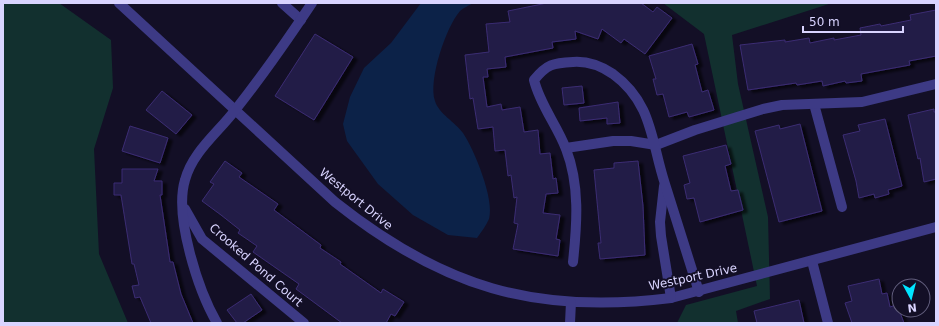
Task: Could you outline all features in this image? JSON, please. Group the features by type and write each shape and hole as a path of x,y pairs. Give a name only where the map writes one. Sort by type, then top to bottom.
{"street":[{"name":"Westport Drive","path":"119,3 335,202 365,226 420,260 452,275 512,294 571,302 635,302 670,298 699,292 936,228"},
{"path":"282,3 301,20"},
{"path":"217,323 196,278 182,204 185,180 195,156 235,111 312,3"},
{"path":"573,262 576,228 574,179 566,148 538,95 534,80 544,68 561,63 578,61 595,64 608,71 630,89 645,114 656,145 664,182 699,292"},
{"path":"566,148 613,141 630,141 656,145 695,130 763,109 782,105 862,102 936,84"},
{"path":"814,104 842,207"},
{"path":"664,182 660,236 670,298"},
{"name":"Crooked Pond Court","path":"182,204 202,239 304,323"},
{"path":"812,261 828,323"},
{"path":"570,323 571,302"}],"green space":[{"path":"3,3 59,3 111,40 113,88 94,149 99,254 128,323 3,323"},
{"path":"663,3 832,3 732,35 738,84 768,217 770,299 736,311 738,323 677,323 686,305 757,286 704,34"}],"water":[{"path":"421,3 473,3 460,11 449,29 436,68 433,92 437,106 460,129 468,141 478,162 486,188 489,200 489,219 477,238 448,235 413,215 378,184 347,141 343,124 350,97 364,68 391,43"}],"building":[{"path":"547,3 641,3 653,12 657,7 672,18 645,54 624,39 621,43 602,29 598,39 575,31 576,39 552,42 553,48 505,57 506,67 487,69 488,77 483,77 487,107 501,104 502,110 520,107 524,132 538,130 540,154 550,153 553,179 556,178 558,193 546,194 543,213 560,215 556,239 560,240 558,256 513,249 518,224 514,223 517,197 514,198 511,175 508,176 505,150 495,151 493,127 478,129 473,98 470,99 465,55 489,52 486,24 510,22 508,11"},
{"path":"936,10 936,56 909,61 910,65 861,74 862,81 846,83 845,81 823,86 822,81 797,85 796,83 748,90 740,45 785,40 785,42 809,38 810,43 834,38 834,40 861,35 860,28 880,24 881,26 911,20 910,15"},
{"path":"315,34 353,57 314,120 275,96"},
{"path":"692,44 698,64 695,65 702,92 708,90 714,110 689,117 687,112 669,117 663,94 657,95 653,79 656,79 649,56"},
{"path":"582,86 584,103 564,105 562,88"},
{"path":"162,91 192,115 176,134 146,110"},
{"path":"618,102 620,123 607,124 607,118 580,121 579,108"},
{"path":"934,109 934,112 936,112 936,179 924,182 920,158 918,159 908,115"},
{"path":"885,119 902,186 888,190 889,194 875,198 874,194 859,198 856,181 843,135 860,131 858,125"},
{"path":"800,124 822,211 779,222 755,131 779,125 780,129"},
{"path":"130,126 168,138 160,163 122,151"},
{"path":"726,145 731,164 725,166 731,191 738,190 743,210 700,222 694,198 687,199 684,185 690,183 683,156"},
{"path":"225,161 242,173 239,177 278,204 274,210 321,245 320,248 341,262 340,264 381,293 383,289 404,302 395,316 391,314 386,323 342,323 296,289 299,284 253,252 257,246 238,233 240,230 202,201 214,184 210,182"},
{"path":"638,161 643,206 645,255 600,259 598,243 601,243 594,170 614,168 614,163"},
{"path":"122,169 158,169 154,181 162,181 162,195 160,195 170,262 173,262 181,294 193,323 151,323 140,297 135,298 132,286 139,285 134,264 132,264 121,195 114,195 114,183 122,183"},
{"path":"879,279 882,294 887,293 891,307 891,318 902,318 904,323 852,323 845,303 852,301 848,286"},
{"path":"251,294 262,310 243,323 237,323 227,310"},
{"path":"799,300 804,323 757,323 754,311"}]}
